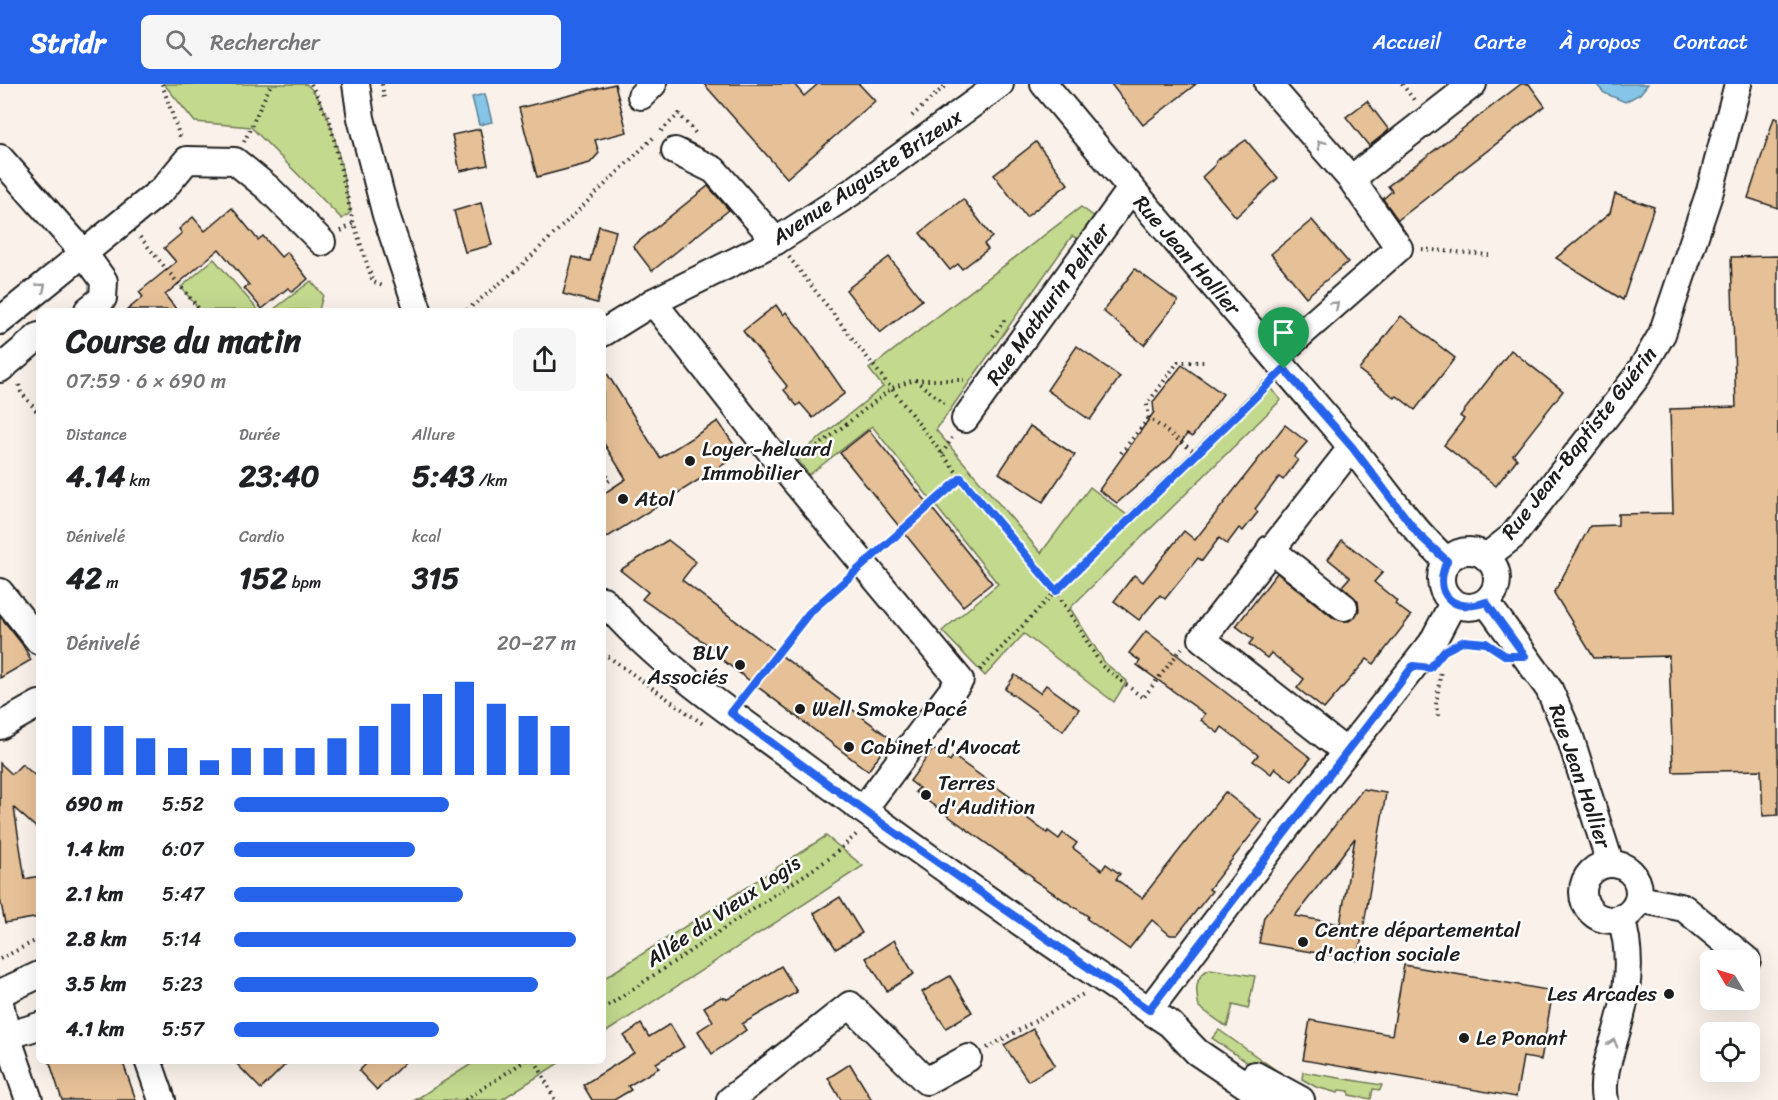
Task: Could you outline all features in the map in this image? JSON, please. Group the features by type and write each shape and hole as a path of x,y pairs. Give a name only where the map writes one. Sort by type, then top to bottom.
{"street":[{"path":"356,84 361,118 386,215 415,304"},
{"name":"Avenue Auguste Brizeux","path":"606,331 654,302 776,241 852,192 1000,84"},
{"name":"Rue Jean Hollier","path":"1044,84 1352,447 1418,534 1447,561"},
{"path":"1268,84 1351,179 1399,248 1280,363"},
{"path":"1351,179 1473,84"},
{"name":"Rue Jean-Baptiste Guérin","path":"1486,557 1513,536 1638,375 1662,334 1710,191 1738,84"},
{"path":"675,151 714,170 776,241"},
{"path":"0,158 83,252 104,281 103,298 90,308"},
{"path":"0,321 163,189 188,160 235,161 268,188 322,242"},
{"name":"Rue Mathurin Peltier","path":"965,419 1131,189"},
{"path":"71,308 104,281"},
{"path":"654,302 786,471 960,680 860,822"},
{"path":"8,371 36,339"},
{"path":"8,371 36,354"},
{"path":"1346,752 1202,639 1270,549 1352,447"},
{"path":"1270,549 1344,607"},
{"path":"1473,551 1486,557 1495,567 1498,580 1494,592 1486,602 1470,608 1453,603 1443,591 1440,576 1447,561 1459,553 1473,551"},
{"path":"0,592 36,637"},
{"name":"Rue Jean Hollier","path":"1486,602 1550,689 1570,737 1610,863"},
{"path":"1149,1010 1432,643 1453,603"},
{"path":"606,604 620,620 666,663 731,713 860,822 1170,1024 1197,1052 1268,1100"},
{"path":"0,726 36,706"},
{"path":"1610,863 1623,866 1634,874 1639,886 1639,899 1632,911 1621,918 1610,921 1598,918 1589,910 1582,896 1584,880 1595,868 1610,863"},
{"path":"1639,899 1684,908 1735,950"},
{"path":"1605,1100 1607,1067 1627,984 1627,939 1621,918"},
{"path":"0,993 36,976"},
{"path":"0,1003 7,1036 28,1100"},
{"path":"730,1100 850,1005 926,1081 968,1058"},
{"path":"1170,1024 1193,1032 1265,1081 1301,1100"},
{"path":"7,1036 36,1027"},
{"path":"149,1064 162,1100"}],"path":[{"path":"162,84 188,160"},
{"path":"235,161 271,84"},
{"path":"311,84 330,122 352,219 373,282 415,304"},
{"path":"382,84 385,103"},
{"path":"468,308 519,267 679,114 702,140"},
{"path":"126,220 198,308"},
{"path":"776,241 961,478 1056,591 1102,666 1143,698 1180,649 1202,639"},
{"path":"1399,248 1489,255"},
{"path":"1197,454 1149,417 1147,404 1178,362 1204,362"},
{"path":"960,680 978,672 1056,591 1197,454 1280,363"},
{"path":"8,371 36,410"},
{"path":"786,471 892,388 914,380 964,381"},
{"path":"1121,453 1149,417"},
{"path":"731,713 809,613 961,478"},
{"path":"1454,646 1464,641 1486,643 1506,656 1525,656"},
{"path":"1438,716 1436,705 1442,665"},
{"name":"Allée du Vieux Logis","path":"606,1007 830,858 860,822"},
{"path":"0,959 36,941"},
{"path":"968,1058 1086,993 1100,977"},
{"path":"465,1100 520,1064"},
{"path":"537,1064 555,1100"}],"green space":[{"path":"164,84 306,84 316,95 331,125 351,212 342,219 251,127 195,122"},
{"path":"1081,207 1099,220 1083,241 1072,236 936,430 1041,553 1090,487 1127,515 1264,381 1281,400 1070,608 1105,663 1127,681 1114,702 1024,634 985,676 942,631 998,584 872,426 809,475 796,457 883,387 869,369"},
{"path":"214,259 256,308 196,308 181,287"},
{"path":"311,281 323,295 320,308 276,308"},
{"path":"826,836 863,866 606,1032 606,977"},
{"path":"1210,969 1255,976 1248,1009 1233,1005 1227,1027 1199,1007 1198,980"},
{"path":"1219,1030 1316,1098 1280,1085 1212,1038"},
{"path":"471,1064 557,1064 501,1100 415,1100"},
{"path":"1303,1072 1382,1085 1380,1090 1373,1089 1371,1099 1349,1095 1349,1091 1339,1090 1338,1093 1316,1087 1302,1079"}],"water":[{"path":"1596,84 1648,84 1640,94 1625,102 1604,93"},
{"path":"485,94 492,122 479,125 472,97"}],"building":[{"path":"615,84 627,132 595,140 599,153 590,163 537,177 519,108"},
{"path":"704,84 794,84 804,96 818,84 859,84 875,101 787,178"},
{"path":"1111,84 1196,84 1143,125"},
{"path":"1521,84 1529,84 1545,106 1398,220 1383,199 1392,191 1388,186"},
{"path":"1367,101 1389,130 1369,146 1346,117"},
{"path":"1774,118 1778,118 1778,208 1748,198"},
{"path":"480,129 488,165 460,171 452,135"},
{"path":"1246,140 1278,178 1236,217 1202,177 1215,165 1216,161"},
{"path":"1036,142 1068,184 1026,217 994,175"},
{"path":"708,186 729,210 652,271 633,246"},
{"path":"1615,194 1654,207 1623,300 1556,258 1610,213"},
{"path":"963,199 992,237 984,244 988,249 962,269 958,264 950,270 920,233"},
{"path":"481,203 492,245 465,252 454,211"},
{"path":"232,208 258,240 263,236 281,257 287,252 308,279 292,292 288,288 261,308 244,288 249,285 219,249 165,295 175,308 129,308 143,297 139,292 176,262 164,248 182,233 179,229 193,217 205,231"},
{"path":"1312,220 1348,262 1306,297 1271,254"},
{"path":"599,226 616,231 597,303 563,294 573,257 590,261"},
{"path":"1778,256 1778,815 1763,816 1761,770 1673,772 1669,656 1594,658 1554,593 1590,526 1618,525 1618,514 1673,513 1670,409 1736,407 1731,257"},
{"path":"889,257 922,300 880,333 846,290"},
{"path":"1135,269 1178,301 1144,345 1103,311"},
{"path":"776,305 783,315 786,312 806,337 845,393 813,418 800,403 797,406 784,390 787,386 743,331"},
{"path":"1401,316 1455,358 1415,410 1397,396 1395,398 1359,370"},
{"path":"1077,346 1120,377 1090,420 1047,390"},
{"path":"1511,350 1563,391 1513,455 1517,459 1496,486 1444,445 1464,419 1460,416"},
{"path":"1182,365 1223,394 1192,437 1187,434 1171,457 1117,503 1099,490 1154,412 1153,402"},
{"path":"606,372 660,458 718,421 740,454 606,538 606,492 626,479 606,447"},
{"path":"1285,425 1307,442 1294,457 1298,460 1283,480 1279,477 1255,509 1258,512 1243,531 1239,528 1227,544 1219,538 1202,561 1198,558 1165,599 1160,595 1139,620 1114,601 1134,575 1143,582 1184,531 1195,540"},
{"path":"1030,426 1075,455 1043,502 999,473"},
{"path":"869,430 992,583 963,606 840,453"},
{"path":"668,540 696,562 682,580 891,739 868,771 716,655 718,652 642,599 648,592 620,570"},
{"path":"1342,540 1383,572 1374,582 1397,601 1395,604 1411,616 1374,664 1367,659 1324,709 1297,688 1304,679 1271,653 1267,658 1249,644 1253,639 1236,626 1277,573 1335,619 1349,621 1355,617 1359,610 1358,601 1342,586 1350,577 1328,559"},
{"path":"0,616 22,644 31,660 0,678"},
{"path":"1146,631 1311,758 1292,781 1275,768 1271,774 1253,761 1258,755 1222,727 1218,733 1201,720 1205,714 1137,665 1140,661 1129,653"},
{"path":"1015,675 1040,693 1046,685 1079,709 1063,731 1005,689"},
{"path":"933,749 950,761 953,756 1023,806 1019,812 1047,833 1048,831 1059,839 1063,833 1077,843 1073,848 1102,870 1106,864 1120,874 1116,879 1142,898 1225,792 1262,821 1209,889 1212,891 1177,935 1170,935 1152,920 1129,949 1087,919 1088,916 1032,879 1033,877 915,792 919,788 910,781"},
{"path":"0,763 12,774 22,764 36,776 36,827 14,808 25,879 36,877 36,918 5,923 0,899"},
{"path":"1363,789 1386,793 1358,960 1259,943 1264,917","holes":["1355,838 1340,924 1295,916"]},
{"path":"840,897 862,933 836,949 814,913"},
{"path":"894,940 914,974 887,991 866,958"},
{"path":"1404,965 1553,991 1541,1060 1523,1057 1516,1097 1303,1060 1310,1020 1392,1035"},
{"path":"781,966 797,992 742,1024 746,1030 712,1054 698,1031 713,1021 704,1007 721,997 728,999"},
{"path":"950,976 972,1012 946,1028 922,992"},
{"path":"641,1024 649,1037 670,1024 684,1047 656,1063 659,1068 628,1086 631,1090 614,1100 592,1100 583,1085 634,1053 624,1036"},
{"path":"1033,1029 1055,1065 1028,1081 1004,1045"},
{"path":"50,1064 123,1064 136,1100 62,1100"},
{"path":"237,1064 286,1064 261,1089"},
{"path":"366,1064 403,1064 377,1090 359,1071"},
{"path":"850,1064 872,1100 841,1100 828,1078"}],"place":[{"name":"Loyer-heluard Immobilier","path":"690,461"},
{"name":"Atol","path":"623,499"},
{"name":"BLV Associés","path":"740,665"},
{"name":"Well Smoke Pacé","path":"800,709"},
{"name":"Cabinet d'Avocat","path":"849,747"},
{"name":"Terres d'Audition","path":"926,795"},
{"name":"Centre départemental d'action sociale","path":"1303,942"},
{"name":"Les Arcades","path":"1669,994"},
{"name":"Le Ponant","path":"1464,1038"}],"route":[{"path":"1284,369 1352,447 1418,534 1447,561 1440,576 1443,591 1453,603 1470,608 1486,602 1525,656 1506,656 1486,643 1464,641 1444,651 1430,668 1413,666 1172,977 1149,1010 887,827 731,713 809,613 961,478 1056,591 1284,369"}]}
